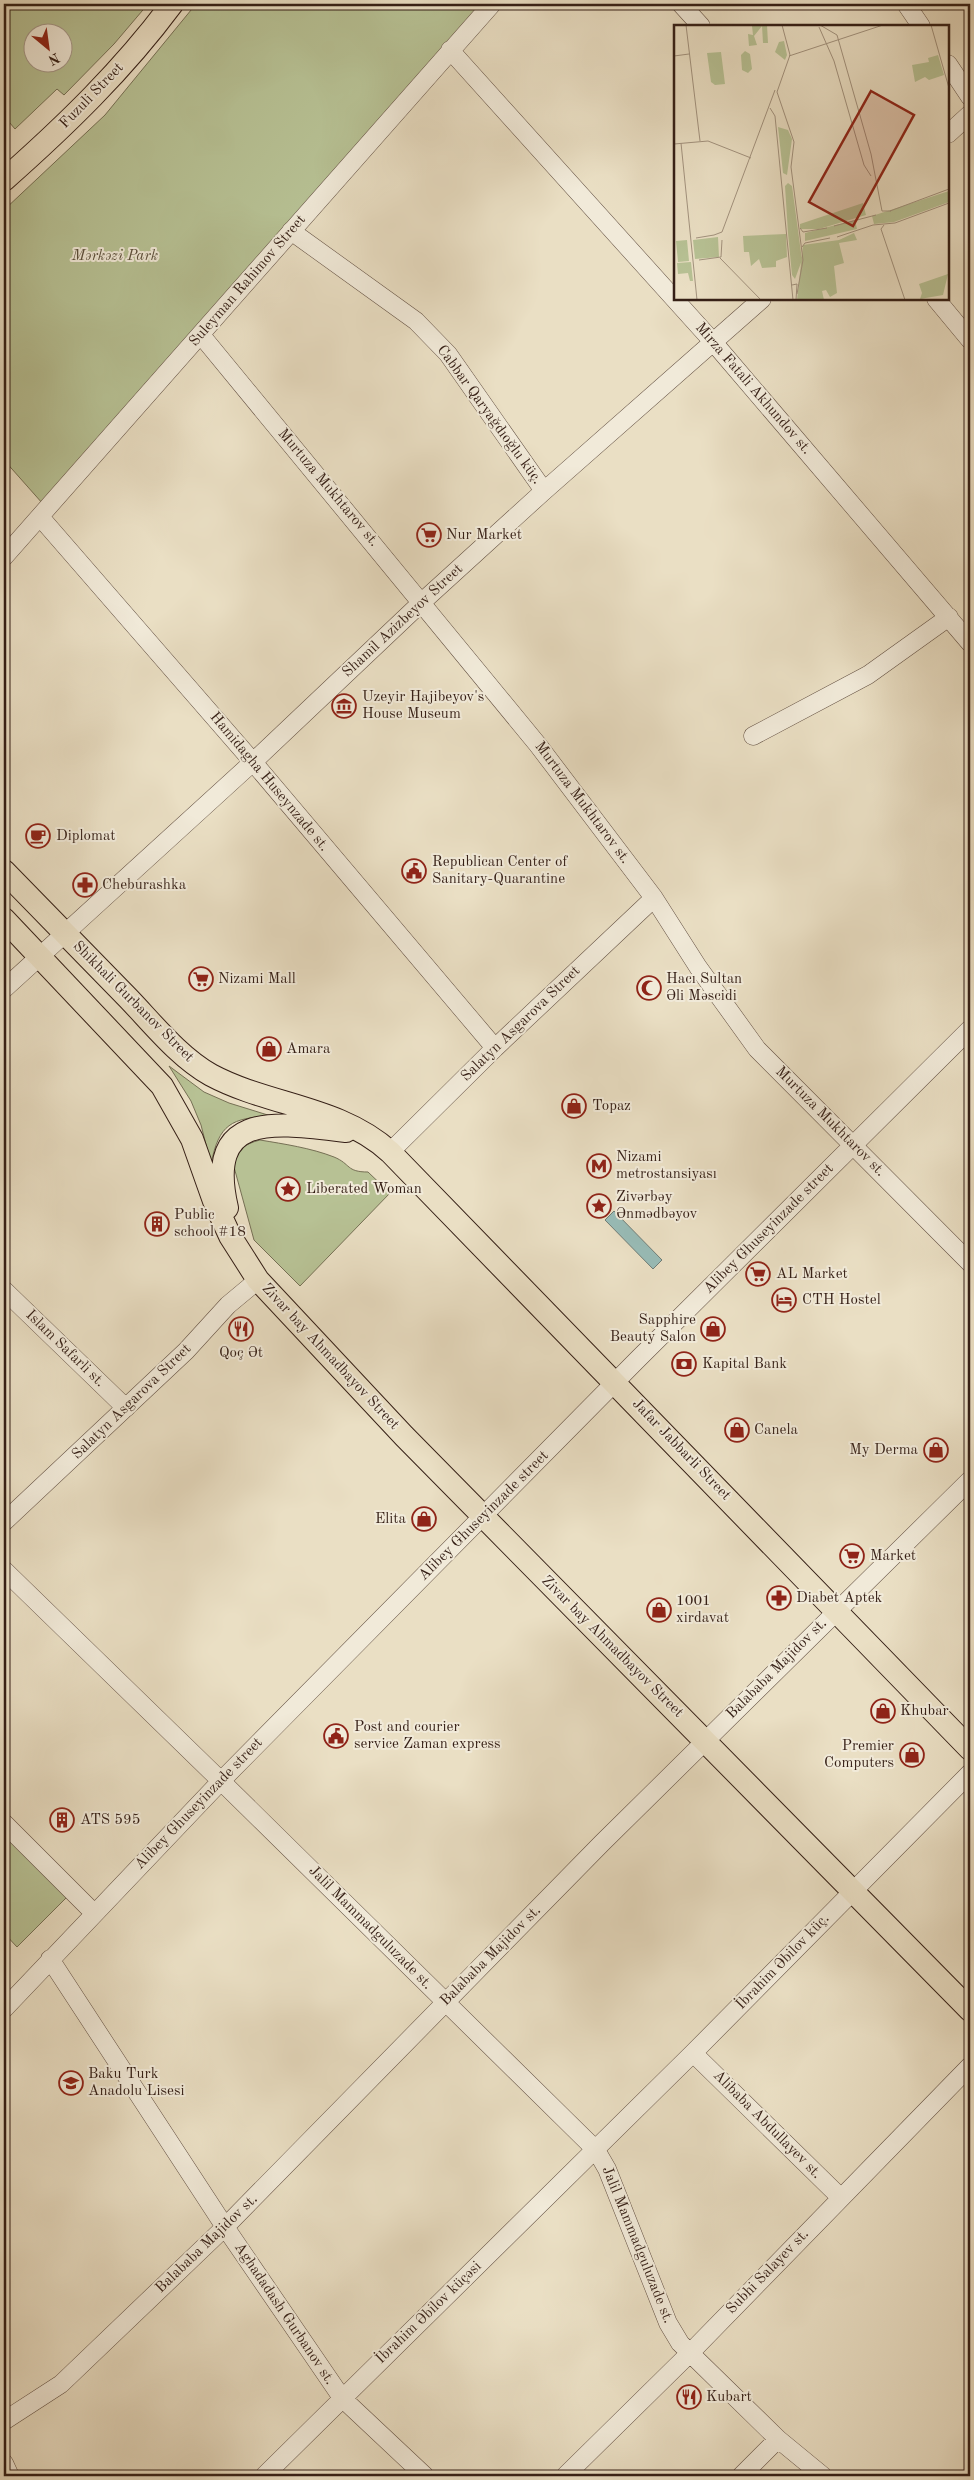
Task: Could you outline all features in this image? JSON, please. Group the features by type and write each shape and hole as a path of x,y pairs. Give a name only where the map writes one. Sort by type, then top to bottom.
{"main road":[{"name":"Fuzuli Street","path":"4,180 78,112 121,67 172,4"},
{"name":"Shikhali Gurbanov Street","path":"4,871 167,1038 210,1074 239,1088 322,1113 365,1133 390,1152"},
{"path":"4,919 162,1086 192,1139 214,1201 237,1250"},
{"path":"237,1250 222,1181 223,1156 233,1140 242,1133 269,1126 315,1127 365,1133"},
{"name":"Jafar Jabbarli Street","path":"390,1152 970,1749"},
{"name":"Zivar bay Ahmadbayov Street","path":"237,1250 258,1280 370,1400 970,2010"}],"street":[{"name":"Suleyman Rahimov Street","path":"4,558 492,4"},
{"path":"681,4 700,25"},
{"path":"906,4 920,25"},
{"name":"Mirza Fatali Akhundov st.","path":"450,50 674,299"},
{"path":"949,66 970,97"},
{"path":"949,133 970,114"},
{"name":"Cabbar Qaryağdıoğlu küç.","path":"291,232 416,321 448,354 544,490"},
{"name":"Mirza Fatali Akhundov st.","path":"675,300 970,643"},
{"name":"Shamil Azizbeyov Street","path":"4,989 254,762 422,602 544,490 761,300"},
{"path":"937,300 970,340"},
{"name":"Murtuza Mukhtarov st.","path":"201,335 538,744 654,898 698,967 757,1049 970,1263"},
{"name":"Hamidagha Huseynzade st.","path":"41,518 254,762 495,1048"},
{"path":"753,736 868,676 949,617"},
{"name":"Salatyn Asgarova Street","path":"390,1152 495,1048 654,898"},
{"name":"Alibey Ghuseyinzade street","path":"4,2009 221,1780 484,1517 615,1382 970,1029"},
{"name":"Salatyn Asgarova Street","path":"4,1522 186,1351 228,1306 258,1280"},
{"name":"Islam Safarli st.","path":"4,1290 126,1408"},
{"name":"Balababa Majidov st.","path":"4,2421 61,2384 225,2227 445,2002 836,1610 970,1480"},
{"name":"Jalil Mammadguluzade st.","path":"4,1570 221,1780 596,2150 607,2169 668,2322 680,2343 778,2439 823,2476"},
{"name":"İbrahim Əbilov küç.","path":"596,2150 970,1774"},
{"path":"4,1823 94,1913"},
{"name":"Aghadadash Gurbanov st.","path":"50,1959 225,2227 342,2398 425,2476"},
{"name":"Alibaba Abdullayev st.","path":"693,2053 840,2198"},
{"name":"Subhi Salayev st.","path":"565,2476 690,2353 970,2066"},
{"name":"İbrahim Əbilov küçəsi","path":"264,2476 596,2150"},
{"path":"741,2476 778,2439"},
{"path":"4,2462 10,2476"}],"green space":[{"path":"4,4 148,4 114,44 64,95 57,89 15,129 4,116"},
{"name":"Mərkəzi Park","path":"196,4 483,4 43,504 4,460 4,210 105,115"},
{"path":"169,1066 204,1092 229,1103 271,1116 246,1119 229,1126 218,1140 211,1164 201,1125 191,1101"},
{"path":"260,1140 307,1149 334,1157 356,1171 368,1172 390,1193 300,1286 254,1240 234,1167 238,1152 245,1146"},
{"path":"7,1833 69,1895 17,1947 4,1933 4,1837"}],"water":[{"path":"614,1211 662,1260 653,1269 605,1220"}],"place":[{"name":"Nur Market","path":"429,535"},
{"name":"Uzeyir Hajibeyov's House Museum","path":"344,706"},
{"name":"Diplomat","path":"38,836"},
{"name":"Republican Center of Sanitary-Quarantine","path":"414,871"},
{"name":"Cheburashka","path":"85,885"},
{"name":"Nizami Mall","path":"201,979"},
{"name":"Hacı Sultan Əli Məscidi","path":"649,988"},
{"name":"Amara","path":"269,1049"},
{"name":"Topaz","path":"574,1106"},
{"name":"Nizami metrostansiyası","path":"599,1166"},
{"name":"Liberated Woman","path":"288,1189"},
{"name":"Zivərbəy Ənmədbəyov","path":"599,1206"},
{"name":"Public school #18","path":"157,1224"},
{"name":"AL Market","path":"758,1274"},
{"name":"CTH Hostel","path":"784,1300"},
{"name":"Qoç Ət","path":"241,1329"},
{"name":"Sapphire Beauty Salon","path":"713,1329"},
{"name":"Kapital Bank","path":"684,1364"},
{"name":"Canela","path":"737,1430"},
{"name":"My Derma","path":"936,1450"},
{"name":"Elita","path":"424,1519"},
{"name":"Market","path":"852,1556"},
{"name":"Diabet Aptek","path":"779,1598"},
{"name":"1001 xirdavat","path":"659,1610"},
{"name":"Khubar","path":"883,1711"},
{"name":"Post and courier service Zaman express","path":"336,1736"},
{"name":"Premier Computers","path":"912,1755"},
{"name":"ATS 595","path":"62,1820"},
{"name":"Baku Turk Anadolu Lisesi","path":"71,2083"},
{"name":"Kubart","path":"689,2397"}]}
